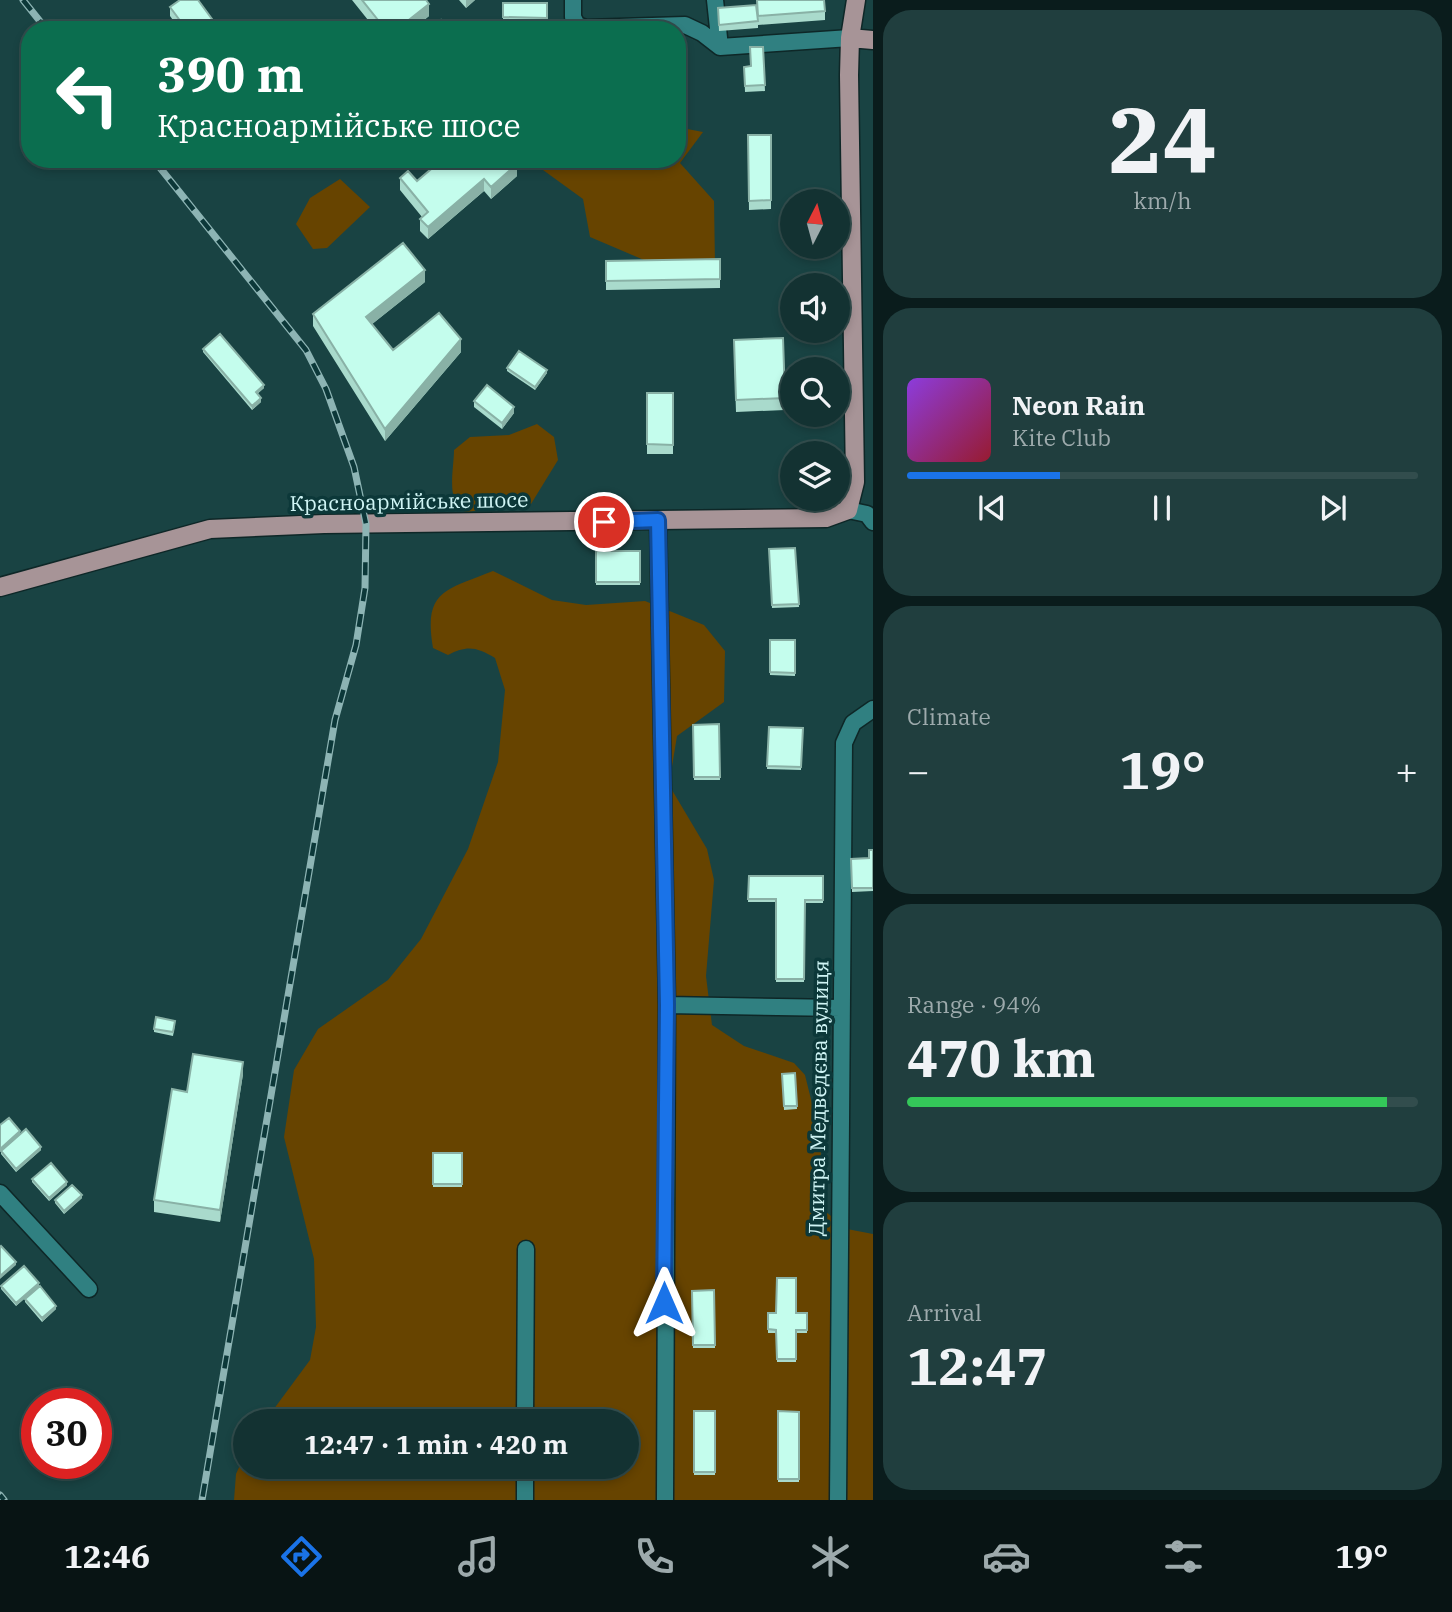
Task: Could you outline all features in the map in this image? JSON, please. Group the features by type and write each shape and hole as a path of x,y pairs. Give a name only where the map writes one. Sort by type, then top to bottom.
{"main road":[{"path":"850,502 855,482 849,220 850,38 856,0"},
{"path":"850,38 873,40"},
{"name":"Красноармійське шосе","path":"0,587 210,529 324,524 826,518 845,511"}],"street":[{"path":"573,0 575,21"},
{"path":"715,0 720,47"},
{"path":"686,25 702,33 720,47 850,38"},
{"path":"850,510 867,514 873,522"},
{"path":"658,520 667,1005 665,1500"},
{"name":"Дмитра Медведєва вулиця","path":"838,1500 844,743 853,723 873,709"},
{"path":"667,1005 840,1008"},
{"path":"0,1193 89,1289"},
{"path":"525,1409 526,1249"},
{"path":"525,1479 525,1500"}],"shaded area":[{"path":"686,129 703,132 686,155"},
{"path":"542,168 684,168 714,201 715,264 644,260 590,237 583,199"},
{"path":"340,179 370,207 327,248 313,249 296,224 310,198"},
{"path":"537,424 554,437 558,460 531,504 466,512 459,508 452,485 454,450 470,437 509,435"},
{"path":"493,571 552,600 586,605 645,601 704,625 725,651 724,702 677,736 669,785 707,849 714,880 706,976 712,1025 744,1046 794,1063 805,1075 821,1140 820,1207 847,1229 873,1234 873,1500 234,1500 236,1479 639,1479 639,1409 274,1409 310,1360 316,1327 314,1259 284,1137 294,1070 318,1029 388,980 421,939 468,849 498,762 505,690 495,658 483,651 472,649 448,655 433,648 431,629 435,603 451,588"}],"building":[{"path":"180,0 198,0 213,21 180,21 170,7"},
{"path":"362,0 426,0 429,4 407,21 379,21"},
{"path":"757,0 824,0 825,11 758,16"},
{"path":"503,3 547,3 547,18 503,17"},
{"path":"756,5 758,21 719,25 718,8"},
{"path":"750,47 763,47 765,85 745,86 744,67 751,66"},
{"path":"748,135 771,135 771,200 749,201"},
{"path":"432,168 512,168 491,187 484,179 428,227 420,219 428,212 400,178 408,171 417,181"},
{"path":"403,243 425,270 366,317 393,350 439,313 461,339 385,429 313,314"},
{"path":"720,259 720,279 606,281 606,261"},
{"path":"220,334 264,385 256,392 261,398 252,406 203,349"},
{"path":"780,338 780,343 783,343 784,357 780,357 780,398 736,400 734,340"},
{"path":"519,351 547,370 535,387 507,368"},
{"path":"487,385 514,407 502,423 474,401"},
{"path":"647,393 673,393 673,445 647,444"},
{"path":"795,548 799,604 772,605 769,549"},
{"path":"596,551 640,551 640,582 596,582"},
{"path":"770,640 795,640 795,673 770,672"},
{"path":"719,724 720,777 694,777 693,725"},
{"path":"769,727 803,728 801,767 767,766"},
{"path":"869,850 873,850 873,888 852,888 851,859 869,858"},
{"path":"749,876 823,876 823,900 805,900 804,979 776,979 776,899 748,899"},
{"path":"156,1017 175,1021 173,1032 154,1029"},
{"path":"193,1054 243,1062 220,1210 154,1200 172,1089 187,1092"},
{"path":"795,1073 797,1106 784,1106 782,1074"},
{"path":"9,1118 20,1131 0,1149 0,1125"},
{"path":"26,1129 41,1147 16,1169 1,1151"},
{"path":"433,1153 462,1153 462,1184 433,1184"},
{"path":"51,1163 67,1182 49,1198 32,1179"},
{"path":"72,1185 82,1195 64,1211 55,1200"},
{"path":"0,1247 16,1262 0,1276"},
{"path":"24,1266 39,1283 16,1303 1,1286"},
{"path":"777,1278 796,1278 796,1313 807,1313 807,1330 796,1330 796,1359 777,1359 776,1330 768,1329 768,1313 776,1313"},
{"path":"40,1286 56,1306 42,1318 25,1299"},
{"path":"714,1290 715,1345 693,1345 692,1291"},
{"path":"694,1411 715,1411 715,1472 694,1472"},
{"path":"778,1411 799,1412 799,1479 778,1479"}],"railway":[{"path":"23,0 40,21"},
{"path":"160,168 306,350 326,389 354,467 366,524 365,588 356,645 335,720 202,1500"},
{"path":"0,1495 4,1500"}],"route":[{"path":"604,522 658,520 667,1005 664,1303"}]}
